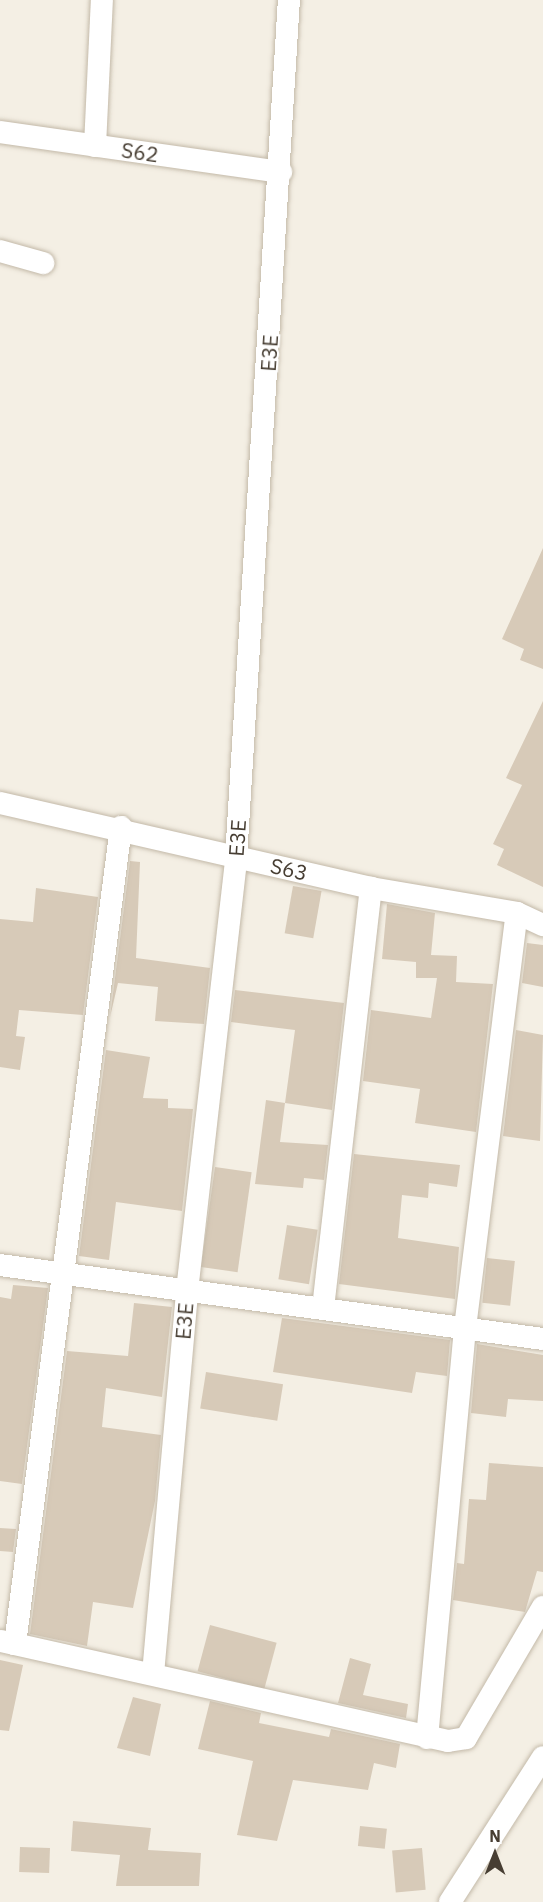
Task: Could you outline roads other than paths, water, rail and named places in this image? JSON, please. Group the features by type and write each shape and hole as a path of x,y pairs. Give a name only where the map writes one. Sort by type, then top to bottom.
{"street":[{"path":"95,146 102,0"},
{"name":"E3E","path":"153,1674 187,1292 236,858 281,172 289,0"},
{"name":"S62","path":"0,132 281,172"},
{"path":"0,251 43,263"},
{"name":"S63","path":"0,802 121,827 236,858 371,888 517,913 543,925"},
{"path":"121,827 64,1274 8,1642 428,1738 466,1738 543,1607"},
{"path":"322,1308 371,888"},
{"path":"428,1738 465,1328 517,913"},
{"path":"0,1265 543,1339"},
{"path":"450,1902 543,1757"}]}
